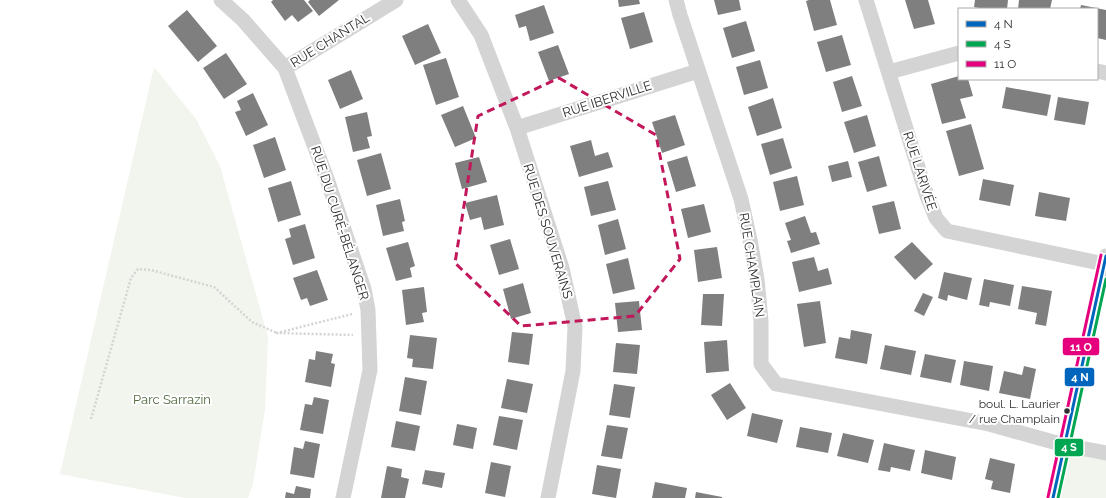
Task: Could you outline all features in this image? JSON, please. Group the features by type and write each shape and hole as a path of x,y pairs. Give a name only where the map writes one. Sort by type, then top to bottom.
{"street":[{"name":"RUE DU CURÉ-BÉLANGER","path":"221,0 243,20 285,68 327,179 364,289 368,310 370,336 370,370 343,498"},
{"name":"RUE CHANTAL","path":"285,68 396,0"},
{"name":"RUE DES SOUVERAINS","path":"458,0 480,35 517,128 562,268 575,327 573,371 548,498"},
{"name":"RUE CHAMPLAIN","path":"676,0 741,199 757,279 761,321 761,364 776,384 989,424 1064,445 1106,453"},
{"name":"RUE LARIVÉE","path":"866,0 927,196 936,218 947,231 1105,260"},
{"path":"889,72 958,53"},
{"name":"RUE IBERVILLE","path":"517,128 698,71"},
{"path":"1053,498 1105,260"}],"path":[{"path":"90,419 131,278 138,269 150,270 214,287 252,322 277,333 370,336"},
{"path":"277,333 368,310"}],"highlighted area":[{"path":"559,78 656,135 680,259 635,316 521,326 455,263 478,116"}],"green space":[{"name":"Parc Sarrazin","path":"154,67 196,119 220,166 268,337 265,410 253,484 248,498 185,498 60,474"},
{"path":"1064,445 1106,453 1106,498 1053,498"}],"building":[{"path":"273,0 304,0 313,11 298,22 292,15 285,21 271,2"},
{"path":"310,0 339,0 319,16 308,2"},
{"path":"618,0 639,0 640,4 619,7"},
{"path":"714,0 739,0 741,10 718,15"},
{"path":"830,0 837,25 814,31 806,1"},
{"path":"905,0 928,0 935,24 914,29"},
{"path":"975,0 1008,0 1007,8 974,7"},
{"path":"1019,0 1052,0 1050,8 1018,8"},
{"path":"544,5 554,33 530,41 526,26 519,28 515,15"},
{"path":"1081,5 1096,8 1080,8"},
{"path":"1098,8 1106,10 1106,40 1098,38"},
{"path":"187,10 217,46 198,62 168,26"},
{"path":"644,12 653,42 630,49 621,18"},
{"path":"746,21 755,51 732,58 723,28"},
{"path":"428,24 441,53 415,65 402,36"},
{"path":"842,35 851,65 826,72 817,42"},
{"path":"558,45 569,74 549,81 538,52"},
{"path":"226,53 247,84 224,99 203,68"},
{"path":"446,58 459,97 436,105 423,65"},
{"path":"760,60 768,88 744,95 736,67"},
{"path":"351,70 363,99 340,109 328,80"},
{"path":"852,76 862,106 842,112 833,82"},
{"path":"958,76 958,80 968,80 973,96 960,99 966,118 942,124 931,84"},
{"path":"1006,87 1051,95 1047,116 1002,108"},
{"path":"253,93 268,125 246,136 235,112 241,110 237,101"},
{"path":"1058,97 1089,102 1085,125 1054,120"},
{"path":"773,98 782,128 757,136 748,107"},
{"path":"463,106 476,138 455,147 441,115"},
{"path":"367,112 372,136 367,137 370,148 353,152 345,117"},
{"path":"675,115 685,145 662,153 652,122"},
{"path":"867,115 876,146 854,153 844,122"},
{"path":"971,124 984,169 959,176 946,131"},
{"path":"275,137 286,170 264,178 253,145"},
{"path":"783,138 792,168 770,175 761,144"},
{"path":"591,140 595,156 608,152 613,167 579,177 570,146"},
{"path":"381,153 391,189 367,196 357,160"},
{"path":"687,156 696,186 676,192 667,162"},
{"path":"879,156 887,186 867,192 858,162"},
{"path":"479,157 487,182 462,189 455,163"},
{"path":"848,161 852,177 832,182 828,166"},
{"path":"797,176 804,205 780,211 773,182"},
{"path":"983,179 1014,185 1010,206 979,200"},
{"path":"291,181 301,215 278,222 268,188"},
{"path":"608,181 616,210 591,216 584,187"},
{"path":"1039,192 1070,198 1066,221 1035,216"},
{"path":"497,195 504,225 484,230 481,217 470,220 465,203"},
{"path":"400,199 405,221 402,222 404,231 383,236 376,205"},
{"path":"894,201 901,229 879,234 872,206"},
{"path":"704,204 711,232 688,238 681,209"},
{"path":"805,216 811,233 816,232 820,244 791,253 787,241 791,240 785,223"},
{"path":"618,219 626,249 605,255 598,225"},
{"path":"305,224 315,258 293,265 285,239 291,237 289,229"},
{"path":"510,239 519,269 499,275 490,245"},
{"path":"408,242 415,266 410,268 412,277 396,281 386,248"},
{"path":"912,242 933,264 915,280 894,257"},
{"path":"717,247 722,278 698,282 694,250"},
{"path":"814,257 818,271 828,268 832,284 799,292 792,262"},
{"path":"628,258 635,289 613,294 606,264"},
{"path":"317,270 328,300 310,306 307,298 301,300 293,278"},
{"path":"944,272 972,278 967,300 948,295 947,301 938,298"},
{"path":"984,279 1014,285 1010,306 990,302 989,307 979,305"},
{"path":"523,283 531,313 511,319 503,289"},
{"path":"1022,286 1052,291 1046,326 1035,324 1037,313 1018,309"},
{"path":"424,287 427,312 422,313 424,322 406,325 402,290"},
{"path":"923,293 933,297 924,316 914,311"},
{"path":"703,294 724,294 722,326 701,325"},
{"path":"639,301 642,330 618,332 615,303"},
{"path":"820,301 826,343 804,347 797,304"},
{"path":"851,330 872,334 867,364 835,358 839,337 850,339"},
{"path":"512,332 533,334 529,365 508,362"},
{"path":"410,335 437,338 433,369 412,367 413,359 407,358"},
{"path":"727,340 729,371 706,373 704,342"},
{"path":"616,343 640,345 637,374 613,372"},
{"path":"885,345 916,351 911,375 880,369"},
{"path":"316,351 333,354 331,363 335,364 331,387 305,382 309,359 315,360"},
{"path":"925,354 956,360 951,383 920,377"},
{"path":"964,361 993,366 989,391 960,385"},
{"path":"1024,366 1036,369 1030,399 999,393 1004,371 1022,375"},
{"path":"405,377 427,381 421,415 399,411"},
{"path":"507,379 533,384 527,413 501,408"},
{"path":"730,383 746,408 727,420 711,395"},
{"path":"614,384 635,387 630,418 609,415"},
{"path":"314,397 329,400 323,434 300,430 305,404 312,405"},
{"path":"752,413 783,420 777,443 747,436"},
{"path":"499,416 523,420 517,450 493,445"},
{"path":"396,421 420,426 415,451 391,447"},
{"path":"457,424 477,428 473,449 453,445"},
{"path":"607,425 628,428 622,459 601,456"},
{"path":"800,427 832,433 828,453 796,447"},
{"path":"843,433 874,440 868,463 837,456"},
{"path":"305,441 320,444 314,478 290,474 294,447 303,449"},
{"path":"884,443 915,450 910,471 891,467 890,472 878,470"},
{"path":"925,450 956,457 952,480 921,473"},
{"path":"990,458 1015,464 1010,493 991,489 993,481 985,479"},
{"path":"491,462 511,466 505,497 485,493"},
{"path":"597,465 621,469 616,498 592,494"},
{"path":"387,466 402,469 401,477 409,479 405,498 381,498"},
{"path":"425,470 445,473 442,488 422,484"},
{"path":"655,482 687,488 685,498 652,498"},
{"path":"296,486 311,489 310,498 285,498 286,492 294,494"},
{"path":"696,492 722,497 722,498 695,498"}],"transit line":[{"path":"1048,497 1101,255"},
{"path":"1053,498 1106,256"},
{"path":"1058,498 1106,279"}],"place":[{"name":"boul. L. Laurier / rue Champlain","path":"1067,411"}]}
